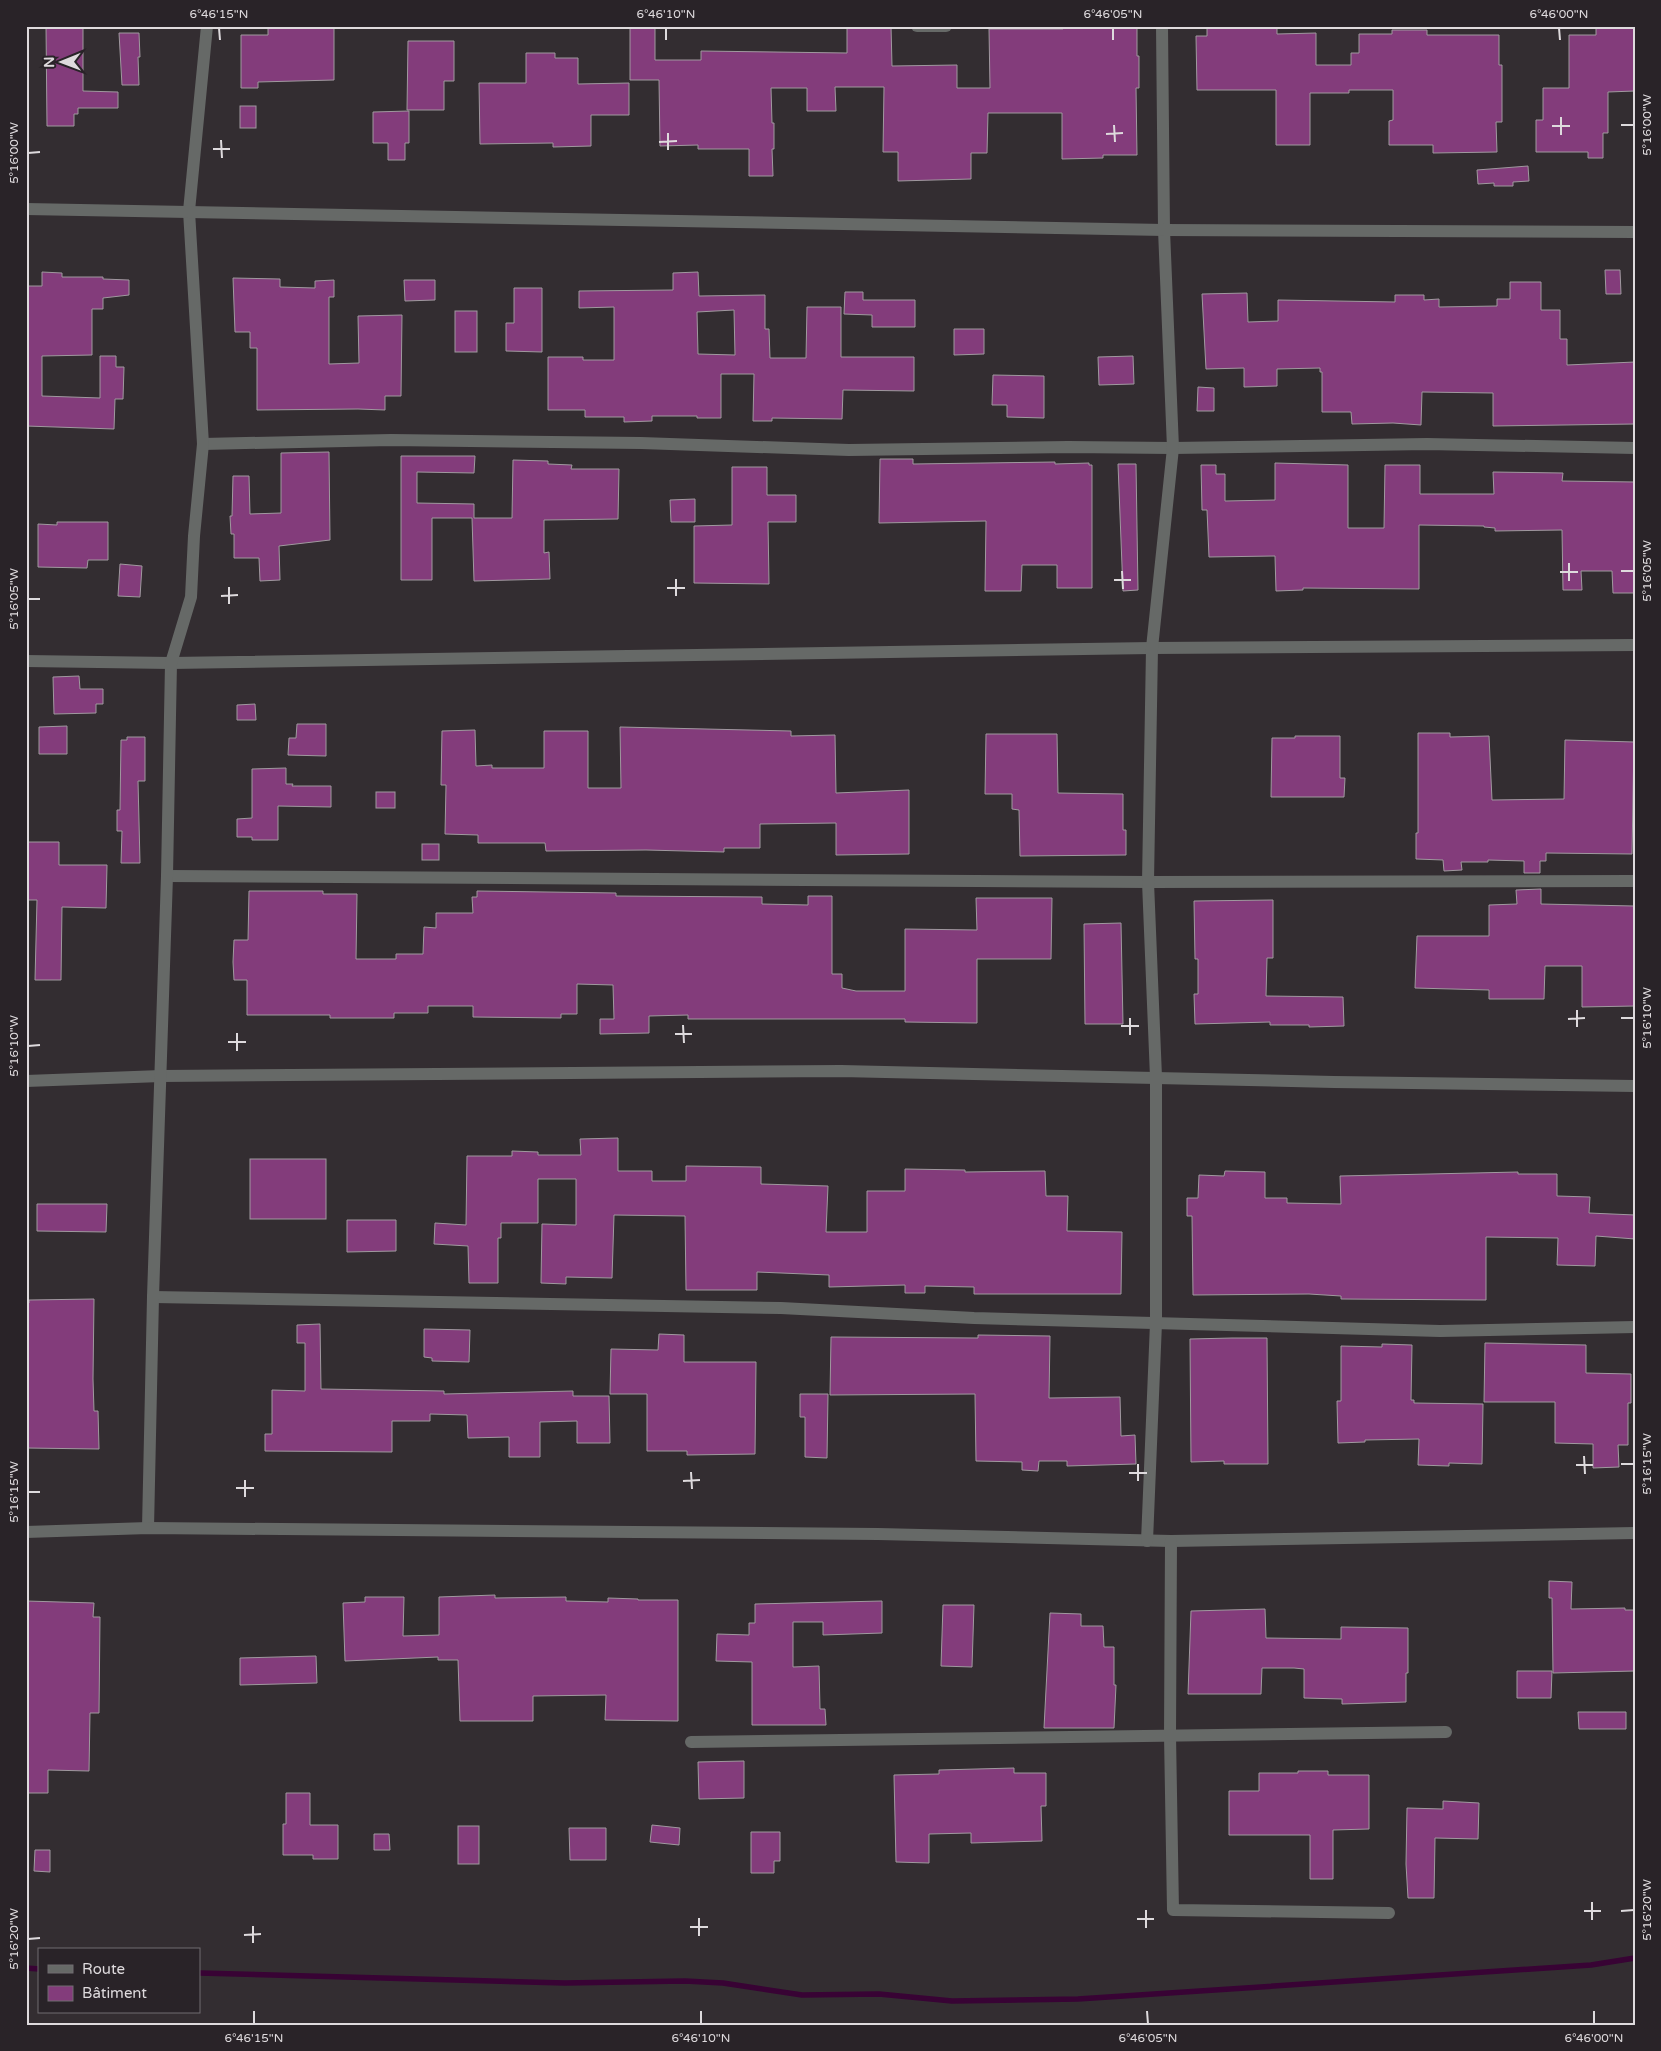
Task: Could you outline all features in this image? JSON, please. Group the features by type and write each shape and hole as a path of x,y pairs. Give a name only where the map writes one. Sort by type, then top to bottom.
{"street":[{"path":"148,1528 172,663 191,597 194,536 203,444 189,211 207,26"},
{"path":"917,26 946,26"},
{"path":"1147,1540 1156,1323 1156,1078 1148,882 1152,648 1173,448 1164,230 1162,26"},
{"path":"26,209 1164,230 1635,232"},
{"path":"203,444 391,440 641,443 849,450 1427,444 1635,448"},
{"path":"26,661 172,663 1152,648 1635,645"},
{"path":"167,876 1148,882 1635,881"},
{"path":"26,1081 161,1076 841,1071 1334,1082 1635,1086"},
{"path":"153,1296 781,1308 974,1318 1440,1331 1635,1327"},
{"path":"26,1532 148,1528 868,1534 1171,1541 1635,1533"},
{"path":"1171,1541 1170,1735 1173,1910 1389,1913"},
{"path":"691,1742 1446,1732"}],"building":[{"path":"46,26 83,26 83,91 118,92 118,108 78,108 78,114 74,114 74,126 47,126"},
{"path":"268,26 334,26 334,80 258,82 258,88 241,88 241,35 268,35"},
{"path":"630,26 655,26 655,60 701,60 701,51 847,53 847,26 891,26 892,66 957,65 957,88 990,88 989,29 1137,26 1139,88 1136,88 1137,155 1103,155 1103,158 1062,159 1062,113 988,113 987,153 971,153 971,179 898,181 898,152 883,152 884,87 835,87 836,111 807,111 807,88 771,88 772,123 774,123 774,149 772,149 773,176 749,176 749,149 698,149 698,145 660,146 659,80 630,80"},
{"path":"1207,26 1277,26 1277,34 1316,33 1316,65 1351,65 1351,53 1359,53 1359,34 1392,34 1392,30 1427,30 1427,35 1499,35 1499,65 1502,65 1502,122 1496,122 1497,152 1433,153 1433,145 1389,145 1389,121 1393,120 1393,90 1349,90 1349,93 1310,93 1310,145 1276,145 1276,90 1197,90 1196,36 1207,36"},
{"path":"1596,26 1635,26 1635,91 1608,92 1608,133 1603,133 1603,158 1588,158 1588,152 1536,152 1536,120 1543,120 1543,88 1569,88 1569,35 1596,35"},
{"path":"119,33 139,33 139,85 122,85"},
{"path":"408,41 454,41 454,81 444,81 444,110 407,110"},
{"path":"526,53 555,53 555,58 578,58 578,84 629,83 629,115 591,115 591,146 553,147 553,143 480,144 479,83 526,83"},
{"path":"240,106 256,106 256,128 240,128"},
{"path":"409,111 409,143 405,143 405,160 388,160 388,143 373,143 373,112"},
{"path":"1528,166 1529,181 1513,182 1513,186 1494,186 1494,183 1478,184 1477,170"},
{"path":"1605,270 1620,270 1621,294 1606,294"},
{"path":"42,272 62,273 62,277 103,277 103,279 129,280 129,295 103,298 103,309 92,309 92,355 42,356 42,396 100,398 100,356 116,356 116,367 124,367 123,399 115,399 114,429 26,426 26,286 42,286"},
{"path":"698,272 699,296 765,295 765,329 769,329 770,358 806,358 807,307 841,307 841,357 914,357 914,391 843,390 842,419 772,418 772,421 753,421 754,374 721,374 721,418 652,416 652,421 624,422 624,417 585,417 585,410 548,410 548,357 583,357 583,360 614,360 614,307 579,308 579,291 673,290 673,273","holes":["734,310 735,355 698,354 697,312"]},
{"path":"233,278 280,279 280,287 315,288 315,281 334,280 334,297 329,297 329,364 359,363 358,316 402,315 401,396 385,396 385,410 257,410 257,348 250,348 250,332 235,332"},
{"path":"404,280 435,280 435,300 405,301"},
{"path":"1510,282 1541,282 1541,310 1560,310 1560,339 1567,339 1567,365 1635,362 1635,424 1493,426 1493,393 1422,392 1421,425 1393,423 1352,424 1351,412 1322,412 1322,372 1320,372 1320,368 1277,369 1277,386 1244,387 1244,368 1206,369 1202,294 1247,293 1248,322 1278,321 1278,300 1395,302 1395,295 1424,295 1424,300 1439,299 1439,307 1497,306 1497,299 1510,299"},
{"path":"514,288 542,288 542,352 506,351 506,323 514,323"},
{"path":"845,292 863,292 863,300 915,300 915,327 872,327 872,315 844,314"},
{"path":"455,311 477,311 477,352 455,352"},
{"path":"954,329 984,329 984,354 954,355"},
{"path":"1133,356 1134,384 1099,385 1098,357"},
{"path":"993,375 1044,376 1044,418 1007,417 1007,405 992,405"},
{"path":"1198,387 1214,388 1214,411 1197,411"},
{"path":"329,452 330,540 279,546 280,580 260,581 259,558 234,558 234,534 231,534 230,516 232,516 233,476 249,476 250,514 281,513 281,453"},
{"path":"401,456 475,456 474,473 417,472 417,503 474,504 474,518 512,518 513,460 548,461 548,464 572,465 571,469 619,469 618,519 544,520 544,553 549,552 550,579 474,581 472,518 432,518 432,580 401,580"},
{"path":"880,459 913,459 913,464 1089,463 1089,465 1092,465 1092,588 1057,588 1057,565 1022,565 1021,591 985,591 986,521 879,523"},
{"path":"1275,463 1348,465 1348,528 1384,528 1385,465 1420,465 1420,494 1494,494 1493,472 1563,473 1562,481 1635,482 1635,593 1613,593 1612,571 1581,571 1582,590 1563,590 1562,530 1495,531 1495,528 1484,526 1419,525 1419,589 1303,588 1303,590 1276,591 1275,556 1209,557 1207,510 1202,510 1201,465 1216,465 1216,474 1225,474 1225,501 1275,500"},
{"path":"1118,464 1136,464 1138,590 1123,591"},
{"path":"732,467 767,467 767,495 796,495 796,522 768,522 769,584 694,583 694,526 732,525"},
{"path":"695,499 695,522 671,522 670,500"},
{"path":"57,522 108,522 108,560 88,560 87,568 38,567 38,524 57,525"},
{"path":"120,564 142,566 140,597 118,596"},
{"path":"79,676 80,689 103,689 103,704 96,704 96,713 54,714 53,677"},
{"path":"255,704 256,720 237,720 237,705"},
{"path":"297,724 326,724 326,756 288,755 289,738 296,738"},
{"path":"67,726 67,754 39,754 39,727"},
{"path":"620,727 791,731 791,736 835,735 836,793 909,790 909,854 836,855 836,823 760,824 760,848 724,848 724,852 646,850 546,851 545,843 478,843 478,835 445,834 446,785 441,785 442,731 475,730 476,766 492,765 492,768 544,768 544,731 588,731 588,788 621,788"},
{"path":"1418,733 1450,733 1450,737 1489,736 1492,800 1564,799 1565,740 1634,742 1632,854 1546,853 1546,861 1540,861 1540,873 1524,873 1524,861 1488,860 1488,862 1461,862 1462,870 1444,871 1443,860 1416,859 1416,833 1418,833"},
{"path":"986,734 1057,734 1058,793 1123,794 1123,830 1126,830 1126,855 1020,856 1019,810 1012,809 1012,794 985,794"},
{"path":"1295,736 1340,736 1340,778 1345,778 1344,797 1271,797 1272,738 1295,738"},
{"path":"127,737 145,737 145,781 138,781 140,863 121,863 122,831 117,831 117,810 120,810 121,740 127,740"},
{"path":"286,768 286,784 293,784 292,786 331,786 331,807 278,806 278,840 252,840 252,837 237,837 237,819 252,818 252,769"},
{"path":"376,792 395,792 395,808 376,808"},
{"path":"26,842 59,842 59,865 107,865 106,908 62,907 61,980 35,980 37,900 27,900"},
{"path":"422,844 439,844 439,860 422,860"},
{"path":"1541,889 1541,904 1634,906 1635,1006 1582,1007 1582,966 1545,966 1544,999 1489,999 1489,990 1415,988 1417,936 1489,936 1489,905 1517,904 1516,890"},
{"path":"249,891 323,891 323,894 357,894 356,959 396,959 396,954 423,954 424,927 436,928 436,913 473,913 472,897 477,897 477,891 616,893 616,896 762,897 762,904 808,905 808,896 832,896 832,974 842,974 842,988 856,991 905,991 905,929 977,930 976,898 1052,898 1051,959 977,959 977,1023 905,1022 905,1019 688,1019 688,1015 649,1016 649,1033 600,1034 600,1019 614,1019 613,985 577,984 577,1014 561,1014 561,1018 473,1017 473,1006 428,1006 428,1013 394,1013 394,1018 330,1018 330,1015 247,1015 247,980 234,980 233,962 234,940 248,940"},
{"path":"1273,900 1273,958 1267,958 1266,996 1343,997 1344,1026 1270,1025 1270,1022 1195,1024 1194,994 1198,994 1198,959 1195,959 1194,901"},
{"path":"1121,923 1123,1024 1085,1024 1084,924"},
{"path":"618,1138 618,1171 652,1171 652,1181 686,1181 686,1166 761,1167 761,1184 828,1186 826,1232 867,1232 867,1191 905,1191 905,1169 965,1170 965,1172 1045,1171 1046,1196 1068,1196 1067,1231 1122,1232 1121,1294 974,1294 974,1287 925,1286 925,1293 905,1293 905,1285 829,1287 829,1275 757,1272 757,1290 686,1290 685,1216 614,1215 612,1278 566,1277 566,1284 541,1283 542,1224 576,1225 576,1179 538,1179 538,1223 501,1223 501,1238 498,1238 498,1283 469,1283 468,1246 434,1244 435,1223 466,1225 467,1156 512,1156 512,1151 538,1152 538,1155 581,1155 580,1139"},
{"path":"250,1159 326,1159 326,1219 250,1219"},
{"path":"1225,1171 1265,1172 1265,1198 1287,1198 1287,1203 1341,1204 1340,1176 1518,1172 1518,1174 1557,1174 1557,1196 1590,1197 1589,1213 1635,1215 1635,1239 1596,1236 1595,1266 1557,1265 1558,1238 1486,1237 1486,1300 1341,1299 1341,1296 1309,1294 1193,1295 1192,1216 1187,1216 1187,1198 1198,1198 1199,1175 1224,1176"},
{"path":"37,1204 107,1204 106,1232 37,1231"},
{"path":"347,1220 396,1220 396,1251 347,1252"},
{"path":"94,1299 94,1411 98,1411 99,1449 26,1448 26,1303 29,1303 29,1300"},
{"path":"320,1324 321,1389 444,1391 444,1394 573,1391 573,1396 609,1396 610,1443 577,1443 577,1421 540,1422 540,1457 509,1457 509,1437 468,1438 467,1415 430,1414 430,1421 392,1421 392,1452 265,1451 265,1434 272,1434 272,1390 305,1391 305,1343 297,1343 297,1325"},
{"path":"424,1329 470,1330 469,1362 432,1361 432,1358 424,1357"},
{"path":"659,1334 684,1335 684,1362 756,1362 755,1454 687,1455 687,1451 647,1451 647,1394 610,1394 611,1349 658,1350"},
{"path":"978,1335 1050,1336 1049,1398 1120,1397 1121,1436 1135,1435 1136,1464 1067,1466 1067,1461 1039,1461 1038,1471 1022,1470 1022,1462 976,1461 975,1394 830,1395 831,1337 978,1338"},
{"path":"1267,1338 1268,1464 1224,1464 1224,1461 1191,1462 1190,1339"},
{"path":"1485,1343 1586,1345 1586,1373 1631,1374 1631,1403 1628,1403 1628,1445 1618,1445 1619,1467 1593,1468 1593,1444 1555,1443 1555,1402 1484,1402"},
{"path":"1382,1344 1412,1345 1411,1400 1414,1400 1414,1403 1483,1404 1482,1464 1449,1463 1449,1466 1418,1465 1419,1439 1365,1440 1365,1442 1338,1443 1337,1401 1341,1401 1341,1346 1382,1347"},
{"path":"800,1394 828,1394 827,1458 805,1457 805,1417 800,1417"},
{"path":"1549,1581 1572,1582 1571,1609 1625,1608 1625,1610 1635,1610 1635,1671 1553,1673 1552,1598 1549,1598"},
{"path":"495,1595 495,1598 566,1597 566,1601 608,1602 608,1598 678,1600 678,1721 605,1720 606,1695 533,1696 533,1721 460,1721 458,1660 438,1660 438,1657 345,1661 343,1603 365,1602 365,1597 404,1597 403,1636 439,1635 439,1597"},
{"path":"26,1601 94,1603 93,1617 100,1617 99,1713 90,1713 89,1771 48,1770 48,1793 26,1793"},
{"path":"882,1601 882,1633 823,1635 823,1622 793,1622 793,1667 819,1666 820,1709 825,1709 826,1725 752,1725 752,1662 716,1661 717,1634 749,1635 749,1623 755,1623 755,1604"},
{"path":"943,1605 974,1605 972,1667 941,1666"},
{"path":"1265,1609 1266,1638 1341,1639 1341,1627 1408,1628 1406,1702 1342,1704 1342,1699 1304,1698 1304,1669 1294,1668 1262,1668 1261,1694 1188,1694 1191,1611"},
{"path":"1050,1613 1081,1614 1081,1626 1103,1626 1104,1647 1114,1647 1114,1685 1116,1685 1114,1728 1044,1728"},
{"path":"316,1656 317,1683 240,1685 240,1658"},
{"path":"1517,1671 1552,1671 1551,1698 1517,1698"},
{"path":"1578,1712 1626,1712 1626,1729 1579,1729"},
{"path":"744,1761 744,1798 699,1799 698,1762"},
{"path":"1014,1768 1014,1773 1046,1773 1046,1806 1041,1806 1042,1841 971,1843 971,1833 929,1834 929,1863 896,1862 894,1775 939,1774 939,1770"},
{"path":"1298,1771 1328,1771 1328,1775 1369,1775 1369,1829 1333,1830 1333,1879 1310,1879 1310,1835 1229,1835 1229,1791 1259,1791 1259,1773 1298,1773"},
{"path":"286,1793 310,1793 310,1825 338,1825 338,1859 313,1859 313,1855 283,1855"},
{"path":"1443,1801 1479,1803 1478,1839 1435,1838 1434,1898 1408,1898 1406,1864 1407,1808 1443,1809"},
{"path":"652,1825 680,1828 679,1845 650,1842"},
{"path":"458,1826 479,1826 479,1864 458,1864"},
{"path":"569,1828 606,1828 606,1860 570,1860"},
{"path":"751,1832 780,1832 780,1861 774,1861 774,1873 751,1873"},
{"path":"374,1834 389,1834 390,1850 374,1850"},
{"path":"35,1850 50,1850 50,1872 34,1871"}],"waterway":[{"path":"200,1973 565,1983 685,1981 723,1983 802,1995 879,1994 952,2001 1078,1999 1591,1965 1635,1958"},
{"path":"26,1968 38,1969"}]}
